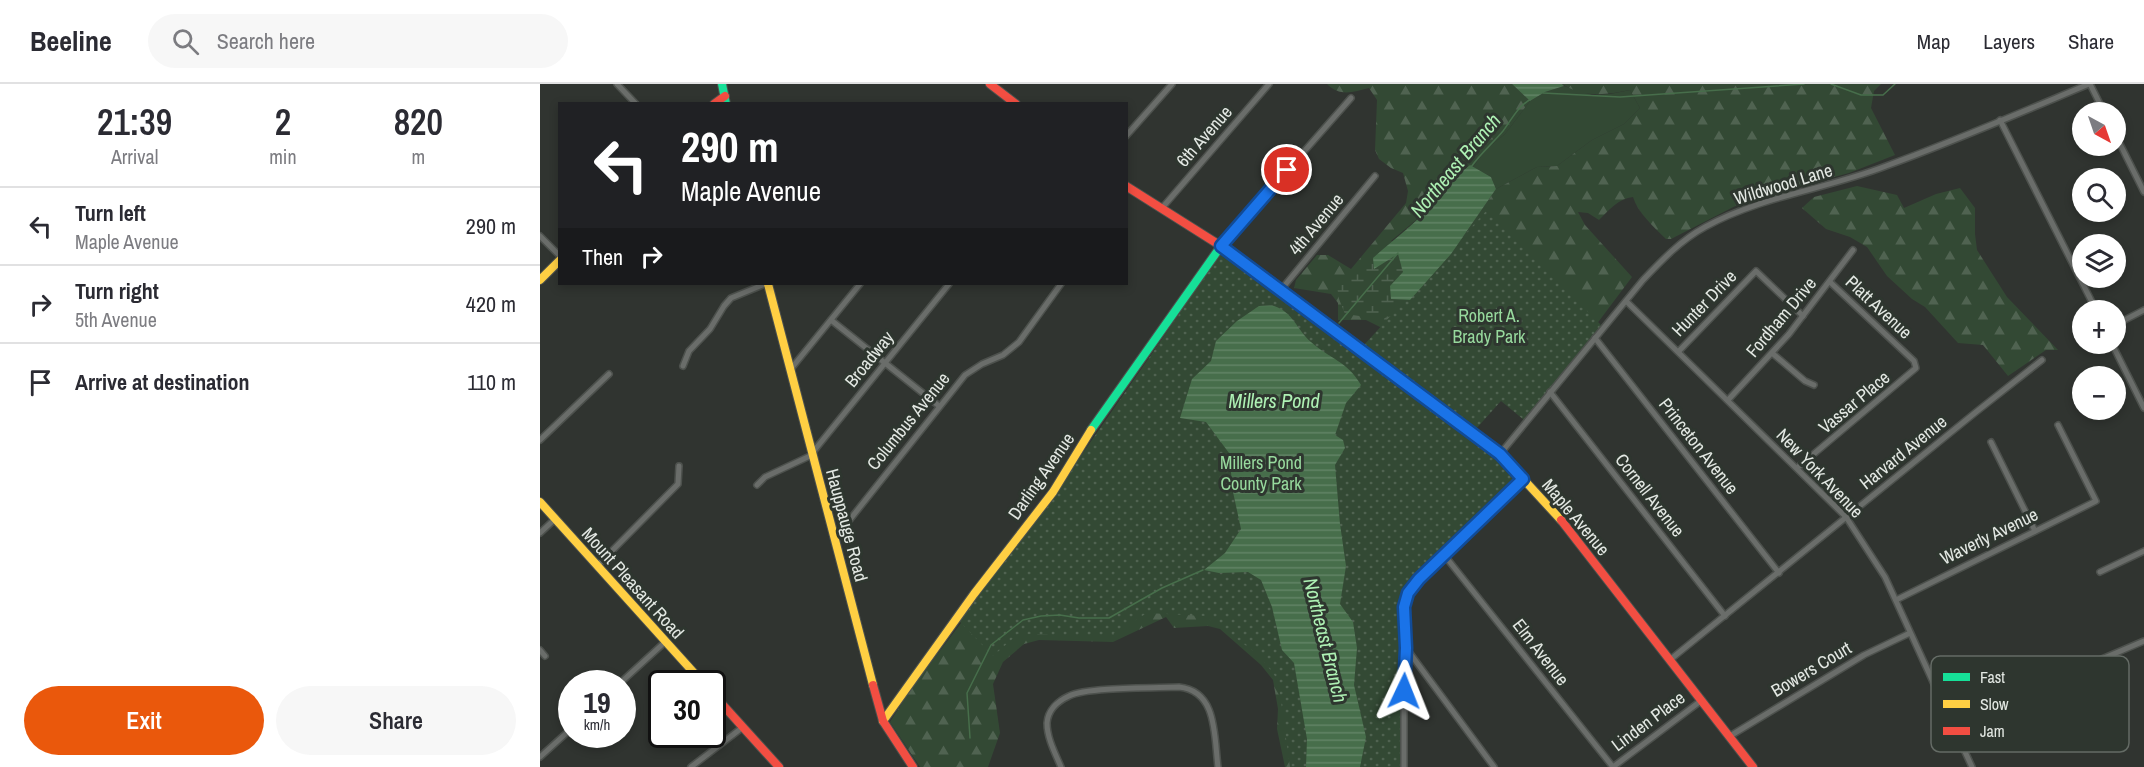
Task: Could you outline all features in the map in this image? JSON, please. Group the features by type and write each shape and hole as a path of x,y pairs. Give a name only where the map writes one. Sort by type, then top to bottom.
{"main road":[{"path":"722,84 725,100"},
{"path":"990,84 1013,102"},
{"name":"Maple Avenue","path":"1128,190 1162,208 1221,246 1500,454 1566,526 1753,767"},
{"name":"Darling Avenue","path":"883,721 961,611 1053,492 1093,427 1221,246"},
{"path":"540,280 558,260"},
{"name":"Hauppauge Road","path":"768,285 789,371 836,537 883,721 913,767"},
{"name":"Mount Pleasant Road","path":"540,502 691,670"},
{"path":"726,708 779,767"}],"street":[{"path":"617,84 634,102"},
{"path":"1128,134 1172,84"},
{"name":"6th Avenue","path":"1162,208 1269,84"},
{"path":"2090,84 2099,102"},
{"name":"Wildwood Lane","path":"1500,454 1626,301 1664,257 1684,240 1705,227 1748,207 1846,180 1887,166 2090,84"},
{"path":"1221,246 1351,98"},
{"path":"2000,120 2091,300"},
{"path":"2126,156 2144,192"},
{"name":"4th Avenue","path":"1280,291 1375,176"},
{"path":"540,236 558,256"},
{"name":"Fordham Drive","path":"1728,400 1803,316 1853,250"},
{"name":"Hunter Drive","path":"1678,351 1756,271 1803,316"},
{"name":"Platt Avenue","path":"1830,282 1908,355"},
{"path":"683,366 689,351 710,329 731,297 765,285"},
{"path":"789,371 859,285"},
{"name":"Broadway","path":"812,454 949,285"},
{"name":"Columbus Avenue","path":"836,537 965,375 982,364 1003,355 1019,342 1060,285"},
{"name":"New York Avenue","path":"1626,301 1846,517 1885,577 1931,678"},
{"path":"2126,319 2144,310"},
{"path":"831,320 939,406"},
{"name":"Princeton Avenue","path":"1595,338 1779,573"},
{"path":"1772,353 1804,381 1814,385"},
{"path":"2117,354 2144,408"},
{"name":"Vassar Place","path":"1797,468 1913,372 1916,364 1908,355"},
{"name":"Harvard Avenue","path":"1671,659 2043,360"},
{"path":"540,440 609,374"},
{"name":"Cornell Avenue","path":"1550,392 1725,616"},
{"name":"Waverly Avenue","path":"1896,600 2096,501 2058,425"},
{"path":"1991,442 2035,531"},
{"path":"757,485 765,477 812,454"},
{"path":"598,565 678,484 679,466"},
{"path":"1404,767 1406,648 1404,607 1408,593 1419,579 1523,479"},
{"path":"540,533 555,519"},
{"path":"2100,572 2144,551"},
{"name":"Elm Avenue","path":"1445,556 1613,767"},
{"name":"Bowers Court","path":"1730,736 1870,652 1910,633"},
{"path":"2109,656 2144,641"},
{"path":"634,670 665,642"},
{"path":"1406,648 1494,767"},
{"path":"540,650 545,656"},
{"path":"1061,767 1049,738 1047,721 1054,705 1070,694 1179,687 1191,688 1208,704 1212,716 1218,767"},
{"name":"Linden Place","path":"1613,767 1702,700"},
{"path":"691,767 743,727"},
{"path":"540,757 558,741"},
{"name":"New York Avenue","path":"1965,752 1972,767"}],"green space":[{"path":"1327,84 1512,84 1530,101 1505,134 1486,149 1473,167 1470,165 1459,172 1428,210 1391,241 1451,254 1496,189 1537,167 1557,166 1592,140 1624,124 1640,108 1630,90 1595,94 1579,92 1562,84 1881,84 1874,91 1871,108 1895,155 1849,173 1745,201 1671,239 1666,239 1647,220 1633,197 1618,202 1599,220 1588,213 1578,212 1585,225 1632,277 1596,325 1383,347 1380,327 1366,320 1338,320 1338,303 1331,294 1294,288 1296,280 1317,255 1328,255 1351,269 1406,203 1408,191 1403,173 1379,159 1375,150 1377,100 1369,88 1342,92"},
{"path":"1564,86 1592,95 1630,90 1640,108 1624,124 1592,140 1557,166 1537,167 1496,189 1491,177 1473,167 1486,149 1505,134 1530,101 1545,92"},
{"path":"1857,186 1897,195 1904,208 1936,194 1960,188 1975,208 1977,250 2007,297 2058,350 2046,350 2008,376 1983,345 1958,343 1925,307 1912,299 1887,276 1867,247 1850,237 1826,229 1802,208 1814,197"},
{"path":"1428,210 1450,222 1399,314 1381,319 1345,314 1337,286 1354,275"},
{"name":"Robert A. Brady Park","path":"1487,210 1601,325 1524,420 1501,401 1475,430 1364,345"},
{"name":"Millers Pond County Park","path":"1222,253 1310,316 1497,457 1517,480 1404,591 1402,607 1402,767 1290,767 1278,680 1259,655 1205,616 1147,613 1110,636 1018,634 993,656 959,621 1055,493"},
{"path":"1223,257 1248,575 1304,767 1285,767 1277,729 1278,709 1273,680 1261,665 1220,629 1208,626 1174,628 1166,617 1113,642 1039,640 1024,644 1003,662 993,684 1000,733 988,767 920,767 890,722 911,689 1059,494 1208,270"}],"water":[{"path":"1512,84 1562,84 1564,86 1545,92 1530,101"},
{"path":"1470,165 1491,177 1496,189 1451,254 1410,300 1391,299 1390,286 1403,272 1398,254 1374,269 1373,258 1421,217 1458,175"},
{"name":"Millers Pond","path":"1259,306 1274,306 1286,312 1311,342 1344,365 1361,385 1346,403 1335,435 1343,440 1345,448 1335,465 1346,566 1340,604 1353,622 1357,648 1354,685 1366,737 1360,767 1306,767 1307,739 1294,663 1282,650 1272,607 1261,580 1248,572 1219,573 1204,570 1225,553 1241,529 1233,492 1229,453 1206,422 1180,418 1192,379 1211,361 1216,341 1237,321"}],"waterway":[{"name":"Northeast Branch","path":"1543,93 1620,97 1804,84"},
{"name":"Northeast Branch","path":"1831,84 1861,95 1883,95 1895,84"},
{"name":"Northeast Branch","path":"1471,167 1503,131 1518,109 1531,99"},
{"name":"Northeast Branch","path":"1339,323 1398,253"},
{"path":"970,738 967,693 991,645 1023,620 1060,615 1079,618 1109,618 1162,588 1203,570"}],"traffic: fast":[{"path":"722,84 726,102"},
{"path":"1091,430 1221,246"}],"traffic: slow":[{"path":"540,280 558,262"},
{"path":"768,285 873,685"},
{"path":"1381,365 1500,454 1561,520"},
{"path":"883,721 974,594 1053,492 1091,430"},
{"path":"540,502 691,670"}],"traffic: jam":[{"path":"990,84 1013,102"},
{"path":"717,102 725,96"},
{"path":"1128,187 1221,246 1381,365"},
{"path":"1561,520 1753,767"},
{"path":"873,685 883,721 913,767"},
{"path":"726,708 779,767"}],"route":[{"path":"1287,170 1221,246 1500,454 1523,479 1419,579 1408,593 1404,607 1406,648 1404,691"}]}
